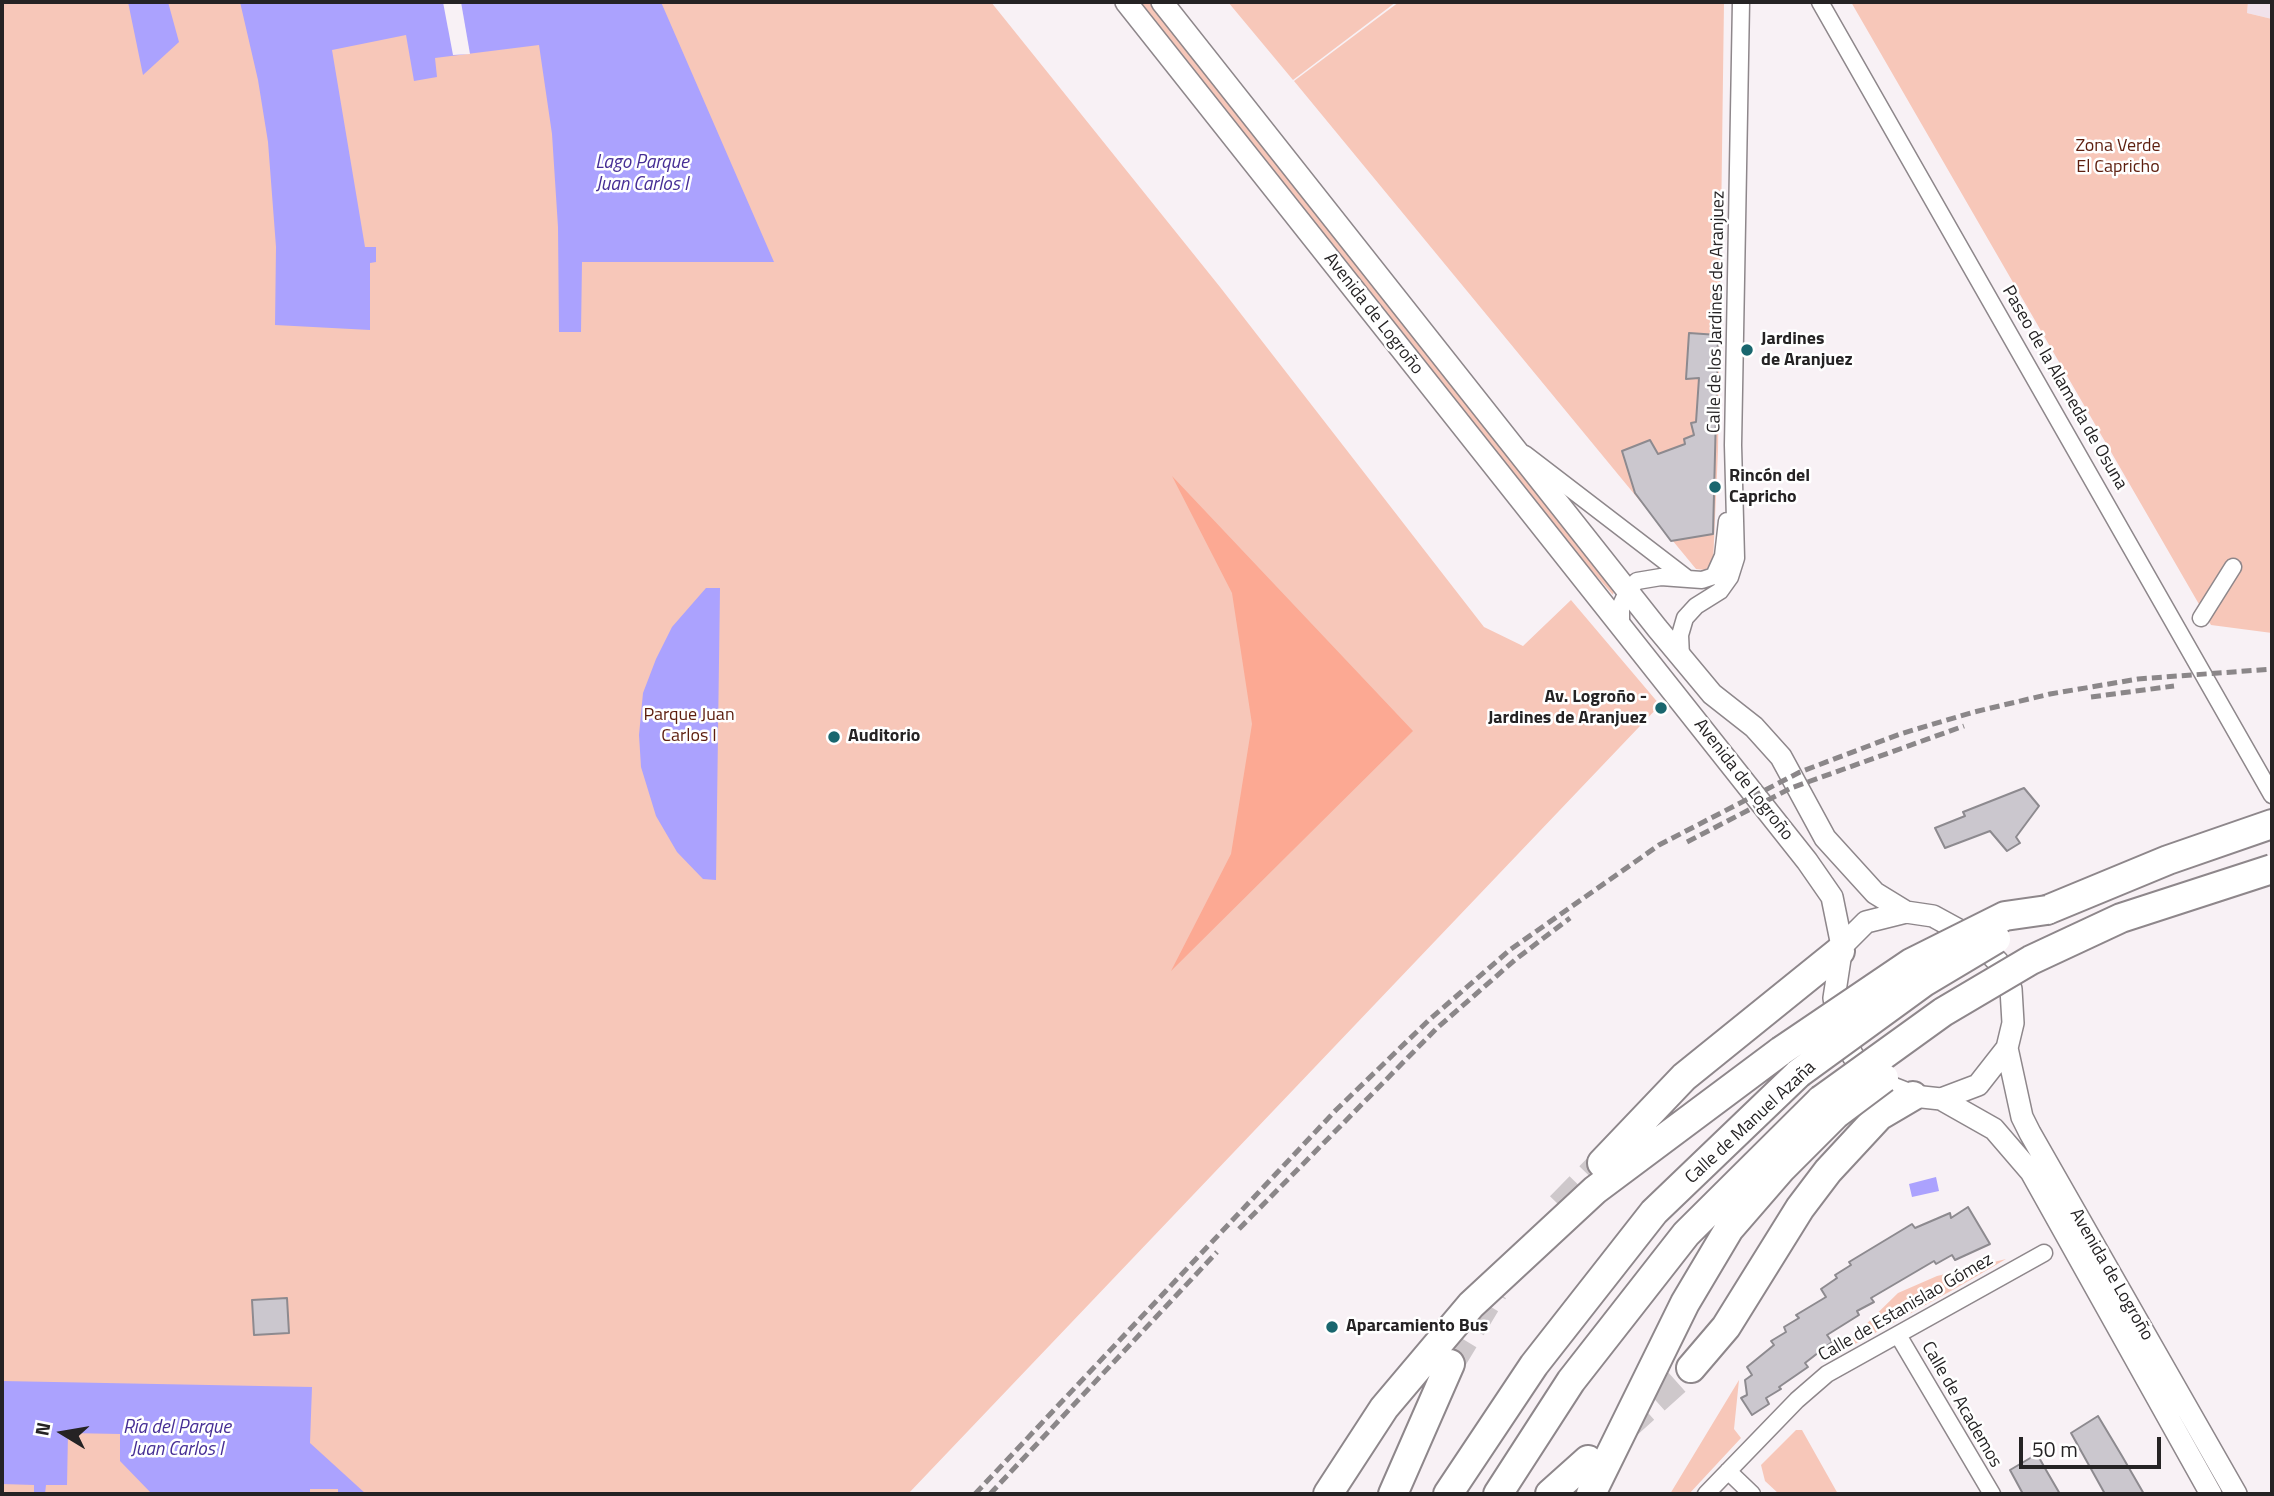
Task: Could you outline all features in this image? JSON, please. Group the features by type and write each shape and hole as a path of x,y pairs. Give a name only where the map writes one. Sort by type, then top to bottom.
{"highway":[{"name":"Calle de Manuel Azaña","path":"1448,1494 1534,1365 1654,1212 1800,1073 1924,982 2047,910 2168,860 2272,824"},
{"name":"Calle de Manuel Azaña","path":"1498,1494 1571,1381 1686,1234 1829,1107 1943,1012 2031,960 2121,918 2272,869"},
{"path":"1591,1494 1685,1303 1729,1229 1829,1107 2038,976 2127,936 2272,883"},
{"path":"1328,1494 1384,1408 1471,1305 1595,1190 1781,1051 1911,963 2005,916 2047,910"},
{"path":"1602,1163 1684,1077 1841,948"},
{"path":"1691,1368 1726,1327 1828,1171 1879,1116 1927,1097"},
{"path":"1393,1494 1450,1364"},
{"path":"1554,1491 1588,1460"}],"main road":[{"name":"Avenida de Logroño","path":"1126,2 1807,861 1832,897 1841,948"},
{"name":"Avenida de Logroño","path":"1162,2 1681,657 1712,694 1754,727 1781,757 1825,838 1854,873 1875,892 1906,912"},
{"path":"1906,912 1933,916 1978,940 1998,962 2011,989 2013,1023 2007,1048 1978,1085 1927,1097 1889,1087 1869,1075 1853,1056 1840,1031 1834,998 1841,948 1866,922 1906,912"},
{"name":"Avenida de Logroño","path":"2007,1048 2022,1117 2236,1494"},
{"name":"Avenida de Logroño","path":"1927,1097 1994,1129 2031,1172 2211,1494"}],"street":[{"name":"Calle de los Jardines de Aranjuez","path":"1681,657 1679,635 1685,618 1696,606 1720,591 1730,578 1736,558 1733,463 1741,2"},
{"name":"Paseo de la Alameda de Osuna","path":"1820,2 2272,795"},
{"name":"Avenida de Logroño","path":"1516,448 1550,470 1688,579"},
{"path":"1621,626 1621,605 1628,590 1637,582 1661,577 1702,580 1714,576 1720,567 1733,463"},
{"path":"2202,618 2233,567"},
{"name":"Calle de Estanislao Gómez","path":"1706,1494 1827,1374 2044,1254"},
{"name":"Calle de Academos","path":"1898,1335 1992,1494"},
{"path":"1728,1471 1752,1494"}],"shaded area":[{"path":"2248,2 2272,2 2272,19 2247,13"},
{"path":"1172,476 1413,731 1171,971 1231,854 1252,724 1232,593"}],"green space":[{"name":"Parque Juan Carlos I","path":"2,2 991,2 1220,287 1484,627 1523,646 1571,600 1660,705 908,1494 2,1494"},
{"path":"1139,2 1149,2 1614,590 1613,595 1571,547"},
{"path":"1228,2 1396,2 1293,80"},
{"path":"1399,2 1724,2 1718,451 1713,563 1705,570 1696,569 1294,81"},
{"name":"Zona Verde El Capricho","path":"1851,2 2248,2 2247,13 2272,19 2272,633 2211,625"},
{"path":"2006,1259 1855,1344 1852,1338 1898,1293 1937,1276"},
{"path":"1739,1380 1734,1429 1741,1438 1689,1494 1670,1494"},
{"path":"1796,1430 1802,1430 1838,1494 1779,1494 1765,1481 1761,1465"}],"water":[{"path":"128,2 168,2 179,42 143,75"},
{"name":"Lago Parque Juan Carlos I","path":"240,2 661,2 774,262 582,262 581,332 559,332 558,227 552,134 539,45 435,58 437,77 414,81 406,35 332,50 365,247 376,247 376,262 370,263 370,330 275,325 276,247 268,142 258,80"},
{"path":"706,588 720,588 716,880 703,879 677,852 656,816 641,767 639,735 643,693 656,659 672,627"},
{"path":"1936,1177 1939,1191 1912,1197 1909,1184"},
{"name":"Ría del Parque Juan Carlos I","path":"2,1381 312,1387 310,1443 366,1494 338,1494 338,1489 310,1489 310,1494 152,1494 120,1461 120,1434 68,1433 67,1485 46,1485 45,1494 34,1494 34,1485 2,1484"}],"pier":[{"path":"443,2 461,2 470,54 453,55"}],"building":[{"path":"1689,333 1718,335 1713,534 1671,541 1635,493 1622,451 1650,440 1658,454 1685,444 1684,439 1694,435 1691,423 1696,422 1699,378 1686,379"},
{"path":"2024,788 2039,806 2016,837 2020,843 2007,851 1990,831 1945,848 1935,828 1965,816 1963,812"},
{"path":"1968,1207 1990,1244 1955,1260 1952,1255 1936,1264 1934,1261 1871,1298 1874,1302 1857,1311 1859,1315 1827,1335 1832,1342 1805,1363 1808,1367 1766,1398 1769,1404 1752,1415 1741,1398 1747,1395 1745,1380 1752,1375 1747,1367 1774,1345 1771,1341 1786,1332 1784,1327 1799,1318 1796,1315 1826,1297 1821,1289 1837,1278 1835,1275 1851,1265 1849,1262 1912,1224 1915,1228 1950,1213 1951,1218"},
{"path":"287,1298 289,1333 254,1335 252,1300"},
{"path":"2098,1416 2144,1494 2105,1494 2071,1433"},
{"path":"2037,1454 2060,1494 2023,1494 2010,1470"}],"tunnel":[{"path":"1560,1206 1602,1163"},
{"path":"1450,1364 1494,1291"},
{"path":"1624,1428 1691,1368"}],"railway":[{"path":"975,1494 1336,1110 1430,1019 1511,949 1659,845 1800,772 1900,734 1974,712 2050,694 2138,679 2272,669"},
{"path":"2091,697 2174,686"},
{"path":"1687,842 1791,788 1964,726"},
{"path":"1239,1229 1437,1028 1516,959 1570,918"},
{"path":"990,1494 1217,1252"}],"place":[{"name":"Jardines de Aranjuez","path":"1747,350"},
{"name":"Rincón del Capricho","path":"1715,487"},
{"name":"Av. Logroño - Jardines de Aranjuez","path":"1661,708"},
{"name":"Auditorio","path":"834,737"},
{"name":"Aparcamiento Bus","path":"1332,1327"}]}
